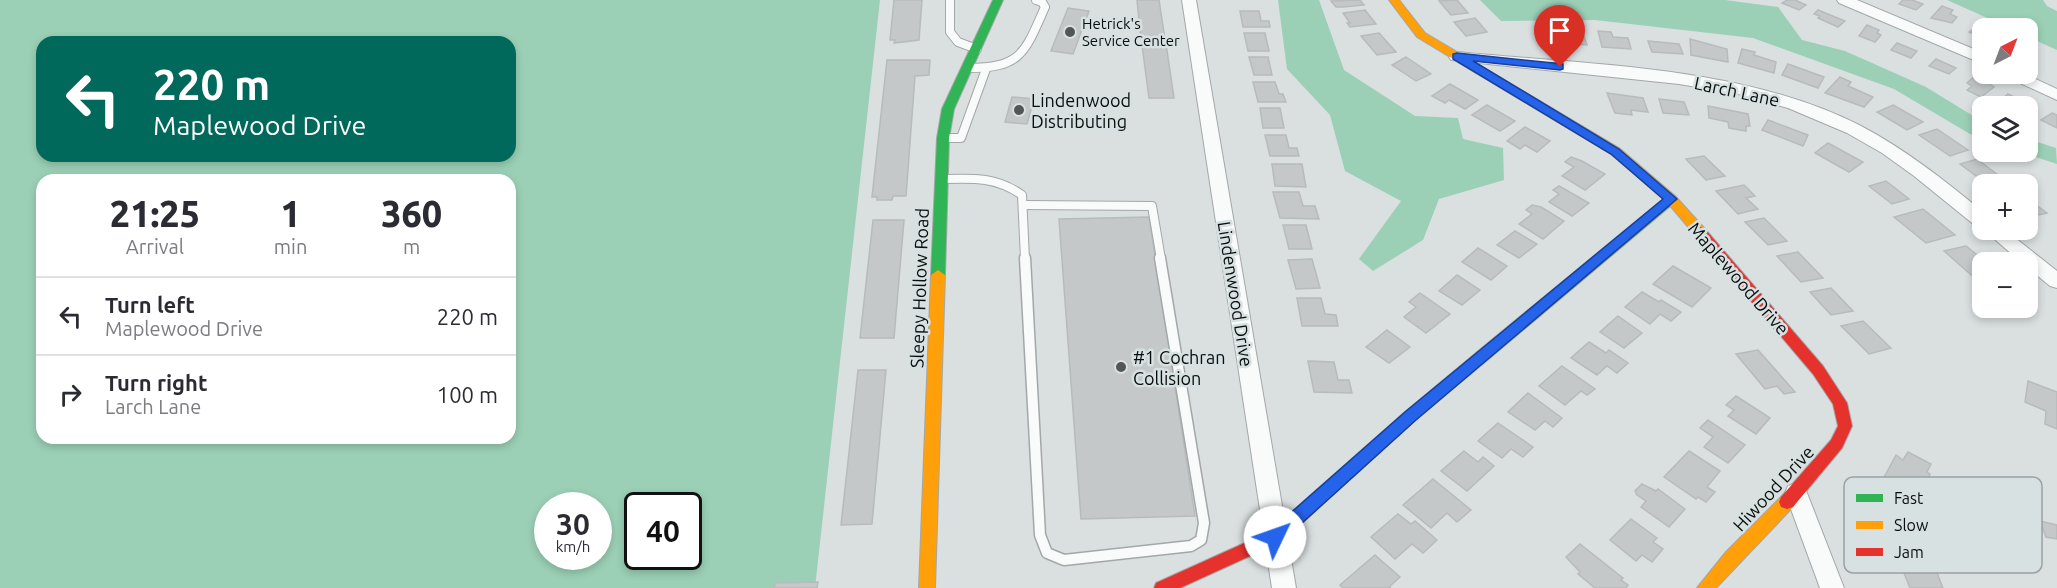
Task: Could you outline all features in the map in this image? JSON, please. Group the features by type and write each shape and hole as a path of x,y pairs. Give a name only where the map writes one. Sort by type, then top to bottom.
{"street":[{"name":"Sleepy Hollow Road","path":"927,588 943,138 948,109 998,0"},
{"name":"Lindenwood Drive","path":"1189,0 1284,588"},
{"name":"Maplewood Drive","path":"1394,0 1421,35 1615,151 1671,199 1818,370 1840,403"},
{"path":"1844,0 1972,54"},
{"name":"Larch Lane","path":"1457,57 1700,81 1773,96 1854,130 1925,175 1972,213"},
{"path":"2034,84 2057,95"},
{"path":"1162,588 1196,558 1275,537 1410,416 1671,199"},
{"path":"2006,240 2057,281"},
{"name":"Hiwood Drive","path":"1705,588 1732,557 1796,493 1837,444 1845,426 1840,403"},
{"path":"1796,493 1832,588"}],"lane":[{"path":"950,0 947,28 953,39 977,49"},
{"path":"968,68 1002,67 1017,60 1028,47 1045,7 1042,2 1036,0"},
{"path":"943,138 961,138 986,69"},
{"path":"941,179 988,177 1008,184 1022,195 1040,535 1047,553 1065,560 1196,558 1202,540 1204,523 1152,206 1023,205"}],"green space":[{"path":"0,0 880,0 815,588 0,588"},
{"path":"1278,0 1319,0 1344,70 1415,116 1458,118 1463,139 1503,148 1504,180 1439,199 1423,240 1373,271 1359,259 1401,201 1345,171 1330,115 1287,69"},
{"path":"1480,0 1725,0 1778,7 1802,40 1845,51 1926,87 1972,115 1972,135 1894,89 1753,38 1595,20 1501,21"},
{"path":"1947,0 2043,0 2047,6 2057,11 2057,50 2038,41 2038,18 1988,18"},
{"path":"2038,142 2056,148 2057,164 2038,158"}],"building":[{"path":"894,0 922,0 919,40 894,43 895,40 890,40"},
{"path":"1137,0 1159,0 1165,39 1141,39"},
{"path":"1360,0 1364,5 1344,7 1336,7 1331,1"},
{"path":"1457,0 1468,13 1451,15 1439,1"},
{"path":"1795,0 1806,5 1799,10 1782,3"},
{"path":"1903,0 1923,4 1916,10 1899,4"},
{"path":"1942,6 1953,10 1950,14 1957,17 1952,23 1931,18"},
{"path":"1068,8 1089,11 1073,54 1051,51"},
{"path":"1365,10 1376,24 1350,27 1343,13"},
{"path":"1818,10 1845,21 1838,27 1818,18 1820,16 1814,14"},
{"path":"1240,11 1259,11 1261,21 1269,21 1270,27 1243,27"},
{"path":"1475,18 1487,32 1466,36 1454,22"},
{"path":"1867,25 1879,30 1877,33 1881,35 1875,42 1859,36"},
{"path":"1551,26 1563,26 1565,32 1583,34 1587,45 1556,42"},
{"path":"1598,31 1611,32 1613,37 1628,38 1631,49 1602,47"},
{"path":"1244,33 1265,33 1269,51 1248,51"},
{"path":"1379,33 1396,52 1377,55 1361,36"},
{"path":"1690,39 1727,49 1728,62 1691,55"},
{"path":"1648,41 1679,44 1683,54 1652,52"},
{"path":"1897,43 1917,51 1911,58 1891,50"},
{"path":"1166,44 1174,98 1149,98 1142,45"},
{"path":"1742,49 1755,52 1754,55 1776,62 1774,73 1738,63"},
{"path":"1249,57 1268,57 1272,75 1254,75"},
{"path":"1406,57 1431,74 1416,81 1392,65"},
{"path":"1936,59 1956,68 1949,74 1929,66"},
{"path":"887,60 930,60 929,75 915,76 906,196 893,196 892,200 877,200 877,197 872,197"},
{"path":"1788,64 1824,77 1818,88 1782,75"},
{"path":"1840,77 1851,82 1848,86 1873,97 1864,107 1825,93"},
{"path":"1972,79 1972,84 1990,84 1994,87 1979,96 1967,90 1972,86 1967,83"},
{"path":"1253,82 1275,82 1279,94 1283,94 1286,102 1258,102"},
{"path":"1450,84 1478,100 1465,109 1449,100 1445,103 1432,96"},
{"path":"1607,93 1643,98 1648,112 1631,110 1632,115 1615,113"},
{"path":"1012,97 1034,99 1027,124 1005,122"},
{"path":"1659,99 1684,102 1689,115 1663,113"},
{"path":"1487,105 1515,121 1500,131 1472,115"},
{"path":"1893,105 1923,122 1907,130 1877,112"},
{"path":"1708,106 1748,114 1750,126 1746,126 1746,131 1729,128 1728,122 1709,118"},
{"path":"1260,108 1280,108 1284,128 1263,128"},
{"path":"2052,113 2057,115 2057,128 2041,120"},
{"path":"1768,120 1808,135 1803,146 1762,130"},
{"path":"1525,127 1550,141 1537,152 1525,145 1520,149 1507,141"},
{"path":"1937,129 1968,150 1950,156 1919,135"},
{"path":"1265,135 1286,135 1289,148 1297,148 1299,156 1270,156"},
{"path":"1828,143 1863,162 1849,172 1815,153"},
{"path":"1704,156 1725,176 1706,180 1686,159"},
{"path":"1571,157 1605,174 1585,190 1562,176 1574,167 1565,162"},
{"path":"1972,160 1981,162 1997,174 1974,174 1960,164"},
{"path":"1272,164 1302,164 1306,187 1275,186"},
{"path":"1886,181 1909,199 1892,204 1869,186"},
{"path":"1744,185 1755,196 1746,198 1758,209 1738,214 1716,191"},
{"path":"1559,186 1589,203 1572,216 1549,202 1559,194 1553,190"},
{"path":"1273,192 1299,192 1303,206 1315,206 1319,219 1280,218"},
{"path":"1532,205 1541,207 1564,221 1543,239 1519,224 1532,214 1526,210"},
{"path":"2038,206 2047,213 2038,215"},
{"path":"1923,209 1955,235 1926,243 1894,217"},
{"name":"#1 Cochran Collision","path":"1149,217 1195,516 1081,519 1059,219"},
{"path":"1764,218 1787,241 1768,245 1745,222"},
{"path":"873,220 904,220 894,338 860,338"},
{"path":"1283,225 1306,225 1312,249 1289,249"},
{"path":"1515,231 1537,244 1519,258 1497,245"},
{"path":"1966,246 1974,252 1972,276 1944,251"},
{"path":"1478,248 1507,266 1491,280 1462,262"},
{"path":"1798,252 1823,278 1801,282 1777,256"},
{"path":"1312,259 1320,288 1296,289 1288,260"},
{"path":"1673,266 1711,288 1692,307 1653,284"},
{"path":"1457,275 1480,290 1462,305 1439,291"},
{"path":"1831,288 1853,311 1831,315 1810,292"},
{"path":"1642,292 1681,312 1671,321 1660,314 1650,324 1625,307"},
{"path":"1420,293 1450,314 1426,333 1404,317 1416,307 1409,302"},
{"path":"1297,298 1321,298 1325,314 1336,315 1338,326 1302,326"},
{"path":"1618,316 1642,333 1624,348 1600,332"},
{"path":"1863,321 1891,348 1869,354 1841,326"},
{"path":"1387,330 1410,347 1389,363 1366,347"},
{"path":"1589,342 1606,353 1609,350 1628,363 1617,373 1607,366 1597,375 1571,358"},
{"path":"1758,350 1795,392 1784,394 1777,386 1765,389 1736,354"},
{"path":"1308,361 1334,362 1338,380 1349,380 1352,393 1314,392"},
{"path":"1562,366 1595,389 1587,395 1581,391 1565,405 1539,386"},
{"path":"858,370 886,370 872,524 841,525"},
{"path":"2028,381 2057,392 2057,429 2045,424 2046,411 2025,402"},
{"path":"1528,393 1562,418 1553,427 1545,421 1535,430 1508,412"},
{"path":"1736,396 1770,418 1756,434 1728,416 1734,410 1726,405"},
{"path":"1708,420 1745,445 1728,463 1704,447 1713,437 1700,428"},
{"path":"1498,423 1533,447 1523,457 1511,449 1502,458 1478,441"},
{"path":"1464,451 1478,462 1483,457 1494,466 1467,491 1441,471"},
{"path":"1689,451 1720,471 1707,487 1715,492 1706,502 1698,497 1696,499 1664,477"},
{"path":"1908,452 1931,464 1927,472 1930,474 1929,477 1884,477 1896,455 1903,460"},
{"path":"1433,479 1471,510 1457,522 1447,513 1431,528 1403,505"},
{"path":"1642,484 1656,491 1658,489 1685,509 1669,527 1641,507 1646,501 1635,491"},
{"path":"1398,514 1411,524 1415,521 1437,540 1423,553 1412,544 1395,559 1371,537"},
{"path":"1631,519 1657,538 1653,542 1663,549 1652,562 1642,555 1636,561 1610,540"},
{"path":"2042,521 2057,525 2057,539 2046,537"},
{"path":"1580,544 1623,578 1621,580 1628,585 1626,588 1595,588 1578,574 1580,572 1566,557"},
{"path":"1375,555 1400,577 1389,587 1391,588 1343,588 1340,585"},
{"path":"1904,573 1937,573 1943,588 1910,588"},
{"path":"818,582 817,588 774,588 775,583"}],"traffic: fast":[{"path":"938,275 943,138 948,109 998,0"},
{"path":"1487,352 1671,199"}],"traffic: slow":[{"path":"1394,0 1421,35 1615,151 1671,199 1700,232"},
{"path":"927,588 938,275"},
{"path":"1705,588 1732,557 1787,502"}],"traffic: jam":[{"path":"1700,232 1818,370 1840,403 1845,426 1837,444 1787,502"},
{"path":"1162,588 1275,537 1410,416 1487,352"}],"place":[{"name":"Hetrick's Service Center","path":"1070,32"},
{"name":"Lindenwood Distributing","path":"1019,110"},
{"name":"#1 Cochran Collision","path":"1121,367"}],"route":[{"path":"1275,537 1410,416 1671,199 1615,151 1457,57 1560,67"}]}
